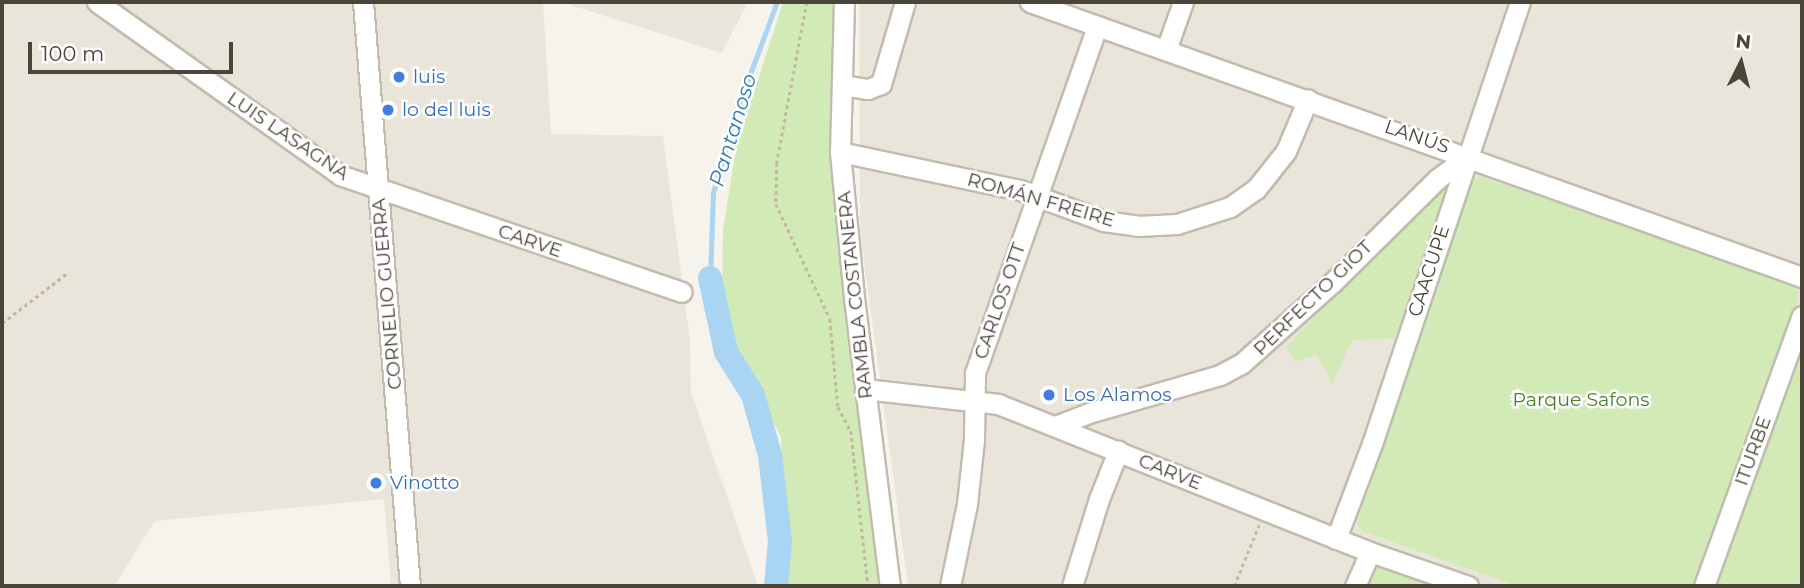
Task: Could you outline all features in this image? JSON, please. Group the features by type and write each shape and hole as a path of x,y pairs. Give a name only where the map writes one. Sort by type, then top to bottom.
{"street":[{"name":"LUIS LASAGNA","path":"97,2 340,175 379,190"},
{"name":"CORNELIO GUERRA","path":"363,2 410,586"},
{"name":"RAMBLA COSTANERA","path":"844,2 840,152 865,389 890,586"},
{"path":"842,85 868,89 881,84 905,2"},
{"name":"LANÚS","path":"1034,2 1802,277"},
{"path":"1166,50 1183,2"},
{"name":"CAACUPE","path":"1336,539 1373,441 1520,2"},
{"name":"CARLOS OTT","path":"950,586 967,503 978,361 1097,26"},
{"name":"ROMÁN FREIRE","path":"840,152 1020,190 1104,221 1138,226 1177,224 1206,217 1230,207 1256,189 1286,151 1308,99"},
{"name":"PERFECTO GIOT","path":"1055,426 1089,413 1220,375 1241,364 1304,309 1437,179 1469,156"},
{"name":"CARVE","path":"379,190 681,292"},
{"name":"ITURBE","path":"1704,586 1802,316"},
{"name":"CARVE","path":"865,389 998,404 1336,539 1468,586"},
{"path":"1072,586 1099,499 1118,451"},
{"path":"1355,586 1370,552"}],"path":[{"path":"807,2 777,163 776,204 830,319 838,407 851,431 868,586"},
{"path":"2,323 66,274"},
{"path":"1234,586 1265,510"},
{"path":"1237,580 1239,586"}],"shaded area":[{"path":"2,2 543,2 551,134 663,136 690,341 691,392 758,586 391,586 384,499 155,521 114,586 2,586"},
{"path":"561,2 748,2 722,53"},
{"path":"859,2 1802,2 1802,586 908,586 860,231"}],"green space":[{"path":"783,2 837,2 881,586 788,586 781,437 734,346 722,296 723,230 736,148"},
{"name":"Parque Safons","path":"1478,176 1788,281 1798,291 1798,308 1699,586 1517,586 1362,531 1357,524 1469,185"},
{"path":"1450,179 1398,338 1352,340 1332,384 1317,354 1295,362 1287,346 1437,186"},
{"path":"1802,335 1802,586 1713,586"},
{"path":"1383,566 1440,586 1366,586 1373,570"}],"waterway":[{"name":"Pantanoso","path":"710,278 713,193 733,120 777,2"},
{"name":"Pantanoso","path":"710,278 726,352 753,395 770,455 780,541 776,586"}],"place":[{"name":"luis","path":"399,77"},
{"name":"lo del luis","path":"388,110"},
{"name":"Los Alamos","path":"1049,395"},
{"name":"Vinotto","path":"376,483"}]}
